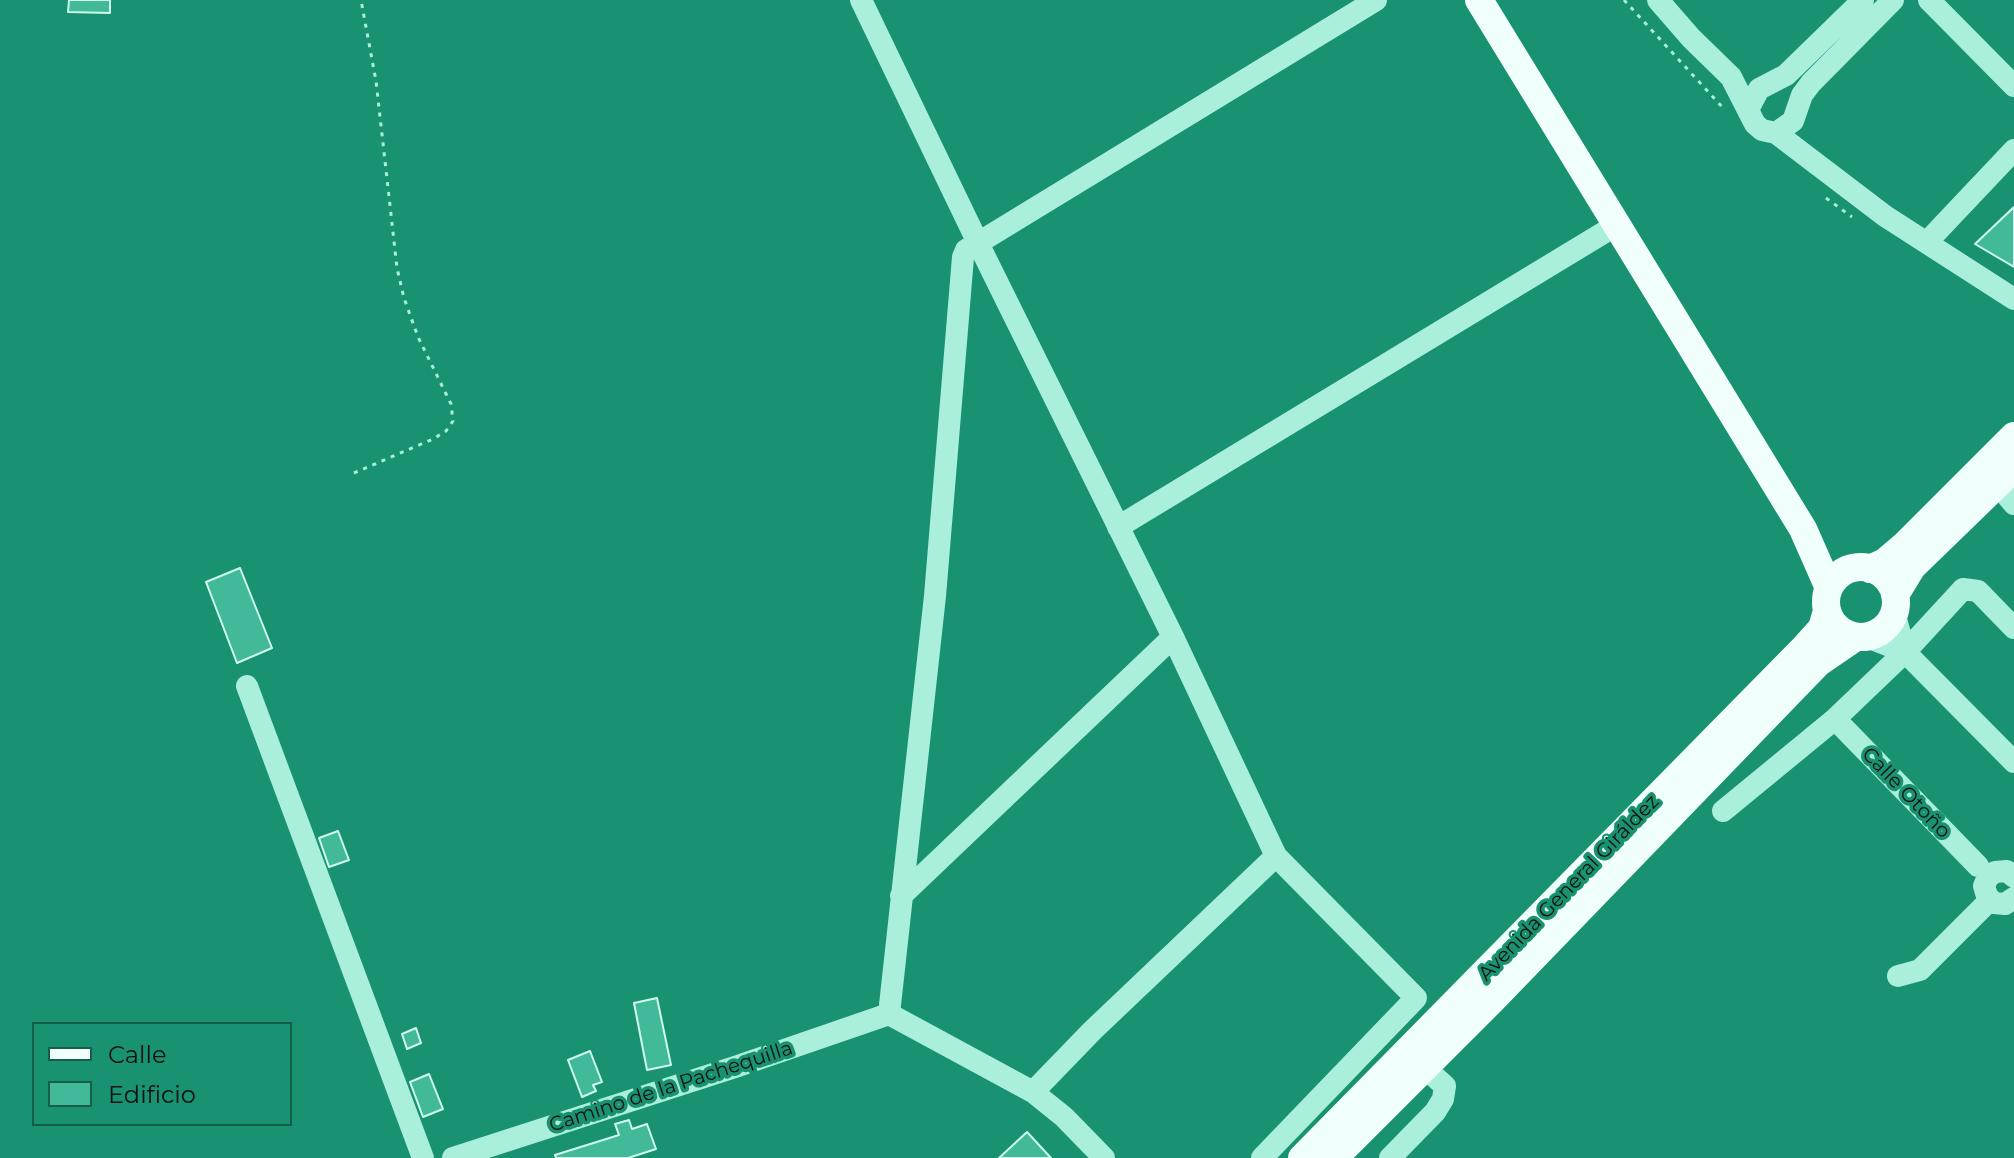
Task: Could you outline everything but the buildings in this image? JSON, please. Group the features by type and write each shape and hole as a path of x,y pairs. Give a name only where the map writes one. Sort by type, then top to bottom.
{"main road":[{"path":"1479,0 1803,529 1836,627 1861,637 1883,629 1912,567 2014,468"},
{"path":"1828,599 1838,576 1881,565 2014,436"},
{"path":"1803,529 1861,569 1888,580 1894,604"},
{"name":"Avenida General Giráldez","path":"1302,1158 1804,648 1822,628 1828,599"},
{"name":"Avenida General Giráldez","path":"1334,1158 1818,663 1861,637"}],"street":[{"path":"861,0 1173,637 1276,856 1416,998 1262,1158"},
{"path":"1104,1158 1064,1117 1033,1092 889,1014 935,596 963,257 966,250 1376,0"},
{"path":"1658,0 1731,77 1755,124 1762,130 1776,133 1885,216 2014,299"},
{"path":"1749,108 1755,93 1798,64 1863,0"},
{"path":"1776,133 1789,126 1802,95 1811,83 1893,0"},
{"path":"1929,0 2014,86"},
{"path":"1731,77 1770,84 1789,96 1803,142 1819,167"},
{"path":"1927,242 2014,150"},
{"path":"1118,527 1618,224"},
{"path":"1723,811 1835,719 1905,652 1963,589 1978,591 2014,628"},
{"path":"1894,604 1905,652"},
{"path":"901,896 1173,637"},
{"path":"1861,637 1905,652 2014,762"},
{"path":"247,686 423,1158"},
{"name":"Calle Otoño","path":"1835,719 1999,888"},
{"path":"1033,1092 1092,1031 1276,856"},
{"path":"1898,976 1920,970 1999,888"},
{"name":"Camino de la Pachequilla","path":"453,1158 889,1014"},
{"path":"1390,1158 1435,1112 1443,1099 1445,1086 1425,1068"}],"path":[{"path":"354,473 433,439 446,431 453,421 451,404 418,337 397,268 376,81 361,0"}]}
